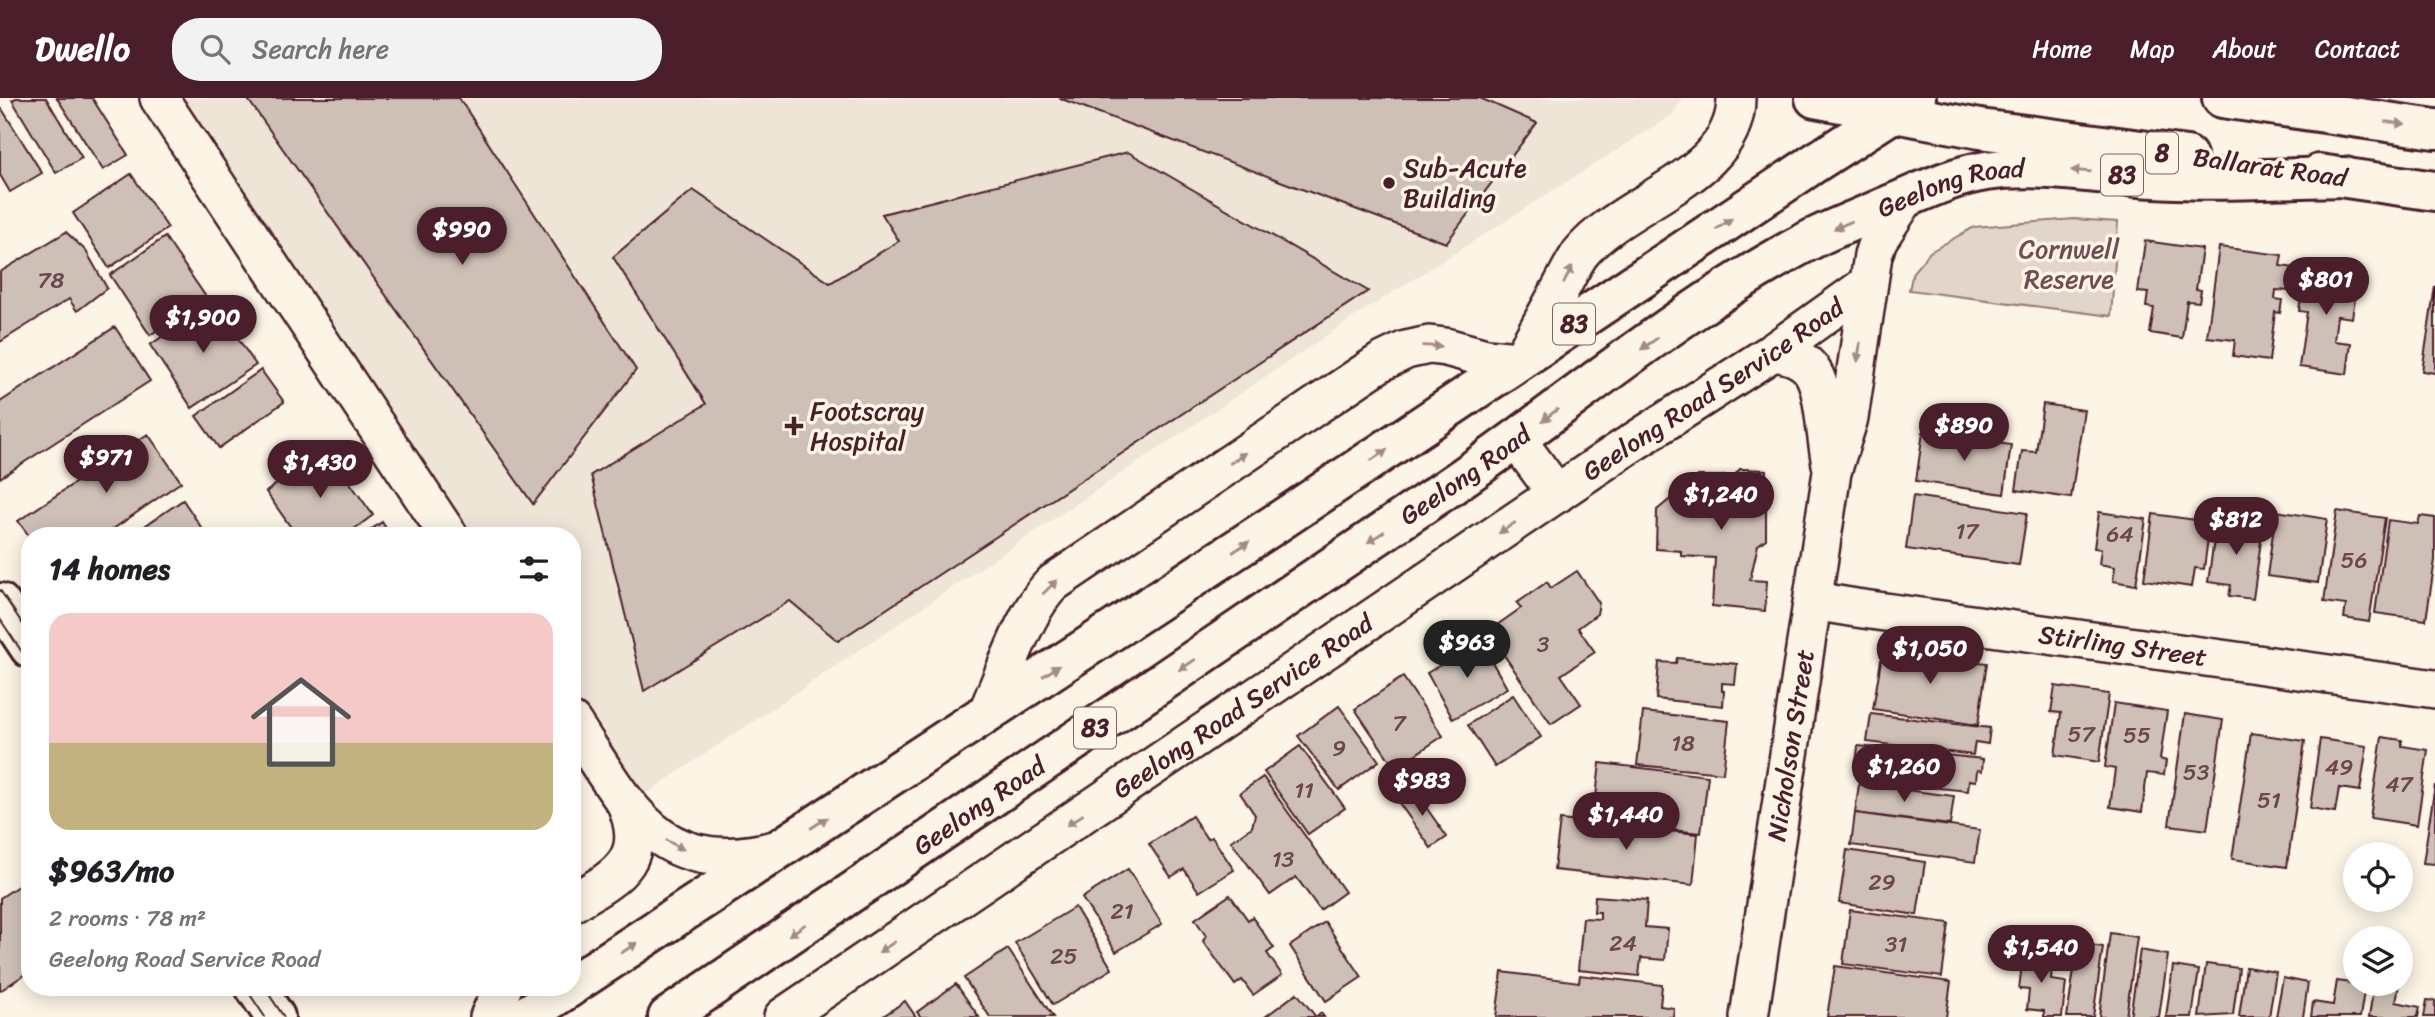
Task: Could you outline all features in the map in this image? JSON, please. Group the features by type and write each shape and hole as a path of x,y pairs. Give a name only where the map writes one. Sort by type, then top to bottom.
{"main road":[{"name":"Ballarat Road","path":"1815,98 1902,106 1980,130 2435,191"},
{"path":"1946,98 1980,130"},
{"path":"2222,98 2435,129"},
{"name":"83","path":"581,979 1282,520 1902,106"},
{"name":"Geelong Road","path":"668,1017 1517,440 1582,389 1731,287 1814,239 1961,176 2005,169 2076,170 2185,179 2345,177"},
{"path":"0,603 21,634"},
{"path":"261,996 275,1017"},
{"name":"83","path":"524,1017 556,996"}],"street":[{"path":"159,98 443,527"},
{"path":"988,713 1033,610 1053,583 1381,362 1411,348 1429,345 1486,358 1521,359 1581,253 1604,233 1713,155 1731,129 1737,98"},
{"name":"Geelong Road Service Road","path":"783,1017 1630,444 1773,352 1868,284 1878,240 1905,199"},
{"name":"Nicholson Street","path":"1749,1017 1832,472 1849,418 1868,284"},
{"name":"Nicholson Street","path":"1773,352 1800,359 1816,376 1832,472"},
{"path":"1517,440 1557,494"},
{"name":"Stirling Street","path":"1813,600 2435,689"},
{"path":"581,736 624,800 657,834 672,845 706,856 728,858 779,849"},
{"path":"581,897 621,872 631,858 634,831 624,800"},
{"path":"489,1017 499,996"}],"shaded area":[{"name":"Footscray Hospital","path":"180,98 1682,98 1672,115 1354,317 641,797 581,707 581,527 463,527"}],"green space":[{"name":"Cornwell Reserve","path":"2074,219 2118,222 2111,316 1909,290 1913,272 1930,252 1974,227"}],"building":[{"path":"46,98 82,158 56,173 12,100"},
{"path":"57,98 92,98 128,155 103,170"},
{"path":"247,98 459,98 636,370 533,504"},
{"name":"Sub-Acute Building","path":"1059,98 1480,98 1537,123 1446,243"},
{"path":"2,109 42,173 10,192 0,175"},
{"path":"1128,152 1368,291 838,641 790,601 644,691 591,475 706,404 613,257 693,190 830,283 899,241 882,214"},
{"path":"131,174 168,228 109,268 73,213"},
{"path":"66,232 86,251 107,288 77,311 69,299 0,342 0,272"},
{"path":"165,237 206,297 150,335 110,275"},
{"path":"2145,241 2202,249 2196,289 2201,290 2199,302 2187,301 2182,338 2150,333 2154,308 2146,307 2148,293 2138,292"},
{"path":"2219,247 2282,255 2280,266 2295,268 2291,291 2276,290 2275,299 2282,300 2280,313 2275,312 2269,361 2233,356 2235,340 2207,337"},
{"path":"2305,265 2359,272 2352,318 2337,316 2334,341 2351,343 2347,374 2299,367 2307,312 2299,311"},
{"path":"2435,286 2435,373 2422,371"},
{"path":"213,302 256,365 192,408 150,345"},
{"path":"115,327 150,381 0,478 0,402"},
{"path":"261,370 284,402 219,448 196,416"},
{"path":"2043,404 2084,410 2071,498 2016,490 2022,451 2036,452"},
{"path":"1923,432 2011,445 2004,494 1916,481"},
{"path":"148,434 181,482 116,527 22,527 18,521"},
{"path":"325,448 373,515 357,527 291,527 266,492"},
{"path":"1740,469 1766,470 1766,539 1758,545 1750,580 1767,581 1765,611 1712,606 1715,558 1681,556 1681,551 1656,549 1657,510 1698,476 1734,476"},
{"path":"1913,496 2027,513 2019,565 1906,549"},
{"path":"183,500 201,527 143,527"},
{"path":"2276,511 2327,519 2318,583 2267,576"},
{"path":"2337,511 2385,518 2369,622 2344,618 2346,605 2324,602"},
{"path":"2099,512 2146,519 2136,585 2113,581 2115,567 2099,564 2101,549 2094,548"},
{"path":"2153,514 2210,522 2204,569 2195,568 2192,587 2144,580"},
{"path":"2420,516 2435,518 2435,560 2426,620 2375,613 2388,520 2418,524"},
{"path":"2217,519 2263,526 2253,599 2229,596 2231,585 2208,582"},
{"path":"1577,571 1599,603 1597,614 1578,628 1595,652 1561,675 1581,704 1551,724 1491,636 1500,630 1497,625 1521,608 1517,603 1547,582 1551,588"},
{"path":"1480,641 1507,688 1453,719 1427,673"},
{"path":"1883,648 1987,663 1978,725 1873,709"},
{"path":"1677,658 1737,664 1735,684 1722,683 1723,706 1656,699 1659,662 1676,663"},
{"path":"1403,677 1443,736 1395,768 1355,709"},
{"path":"2055,686 2109,694 2099,762 2055,755 2061,713 2051,712"},
{"path":"1513,695 1541,737 1495,767 1468,725"},
{"path":"2114,703 2167,711 2160,759 2166,761 2164,775 2147,773 2142,812 2110,807 2115,769 2105,767"},
{"path":"1339,706 1379,761 1339,790 1298,736"},
{"path":"1643,712 1729,721 1723,773 1637,765"},
{"path":"1871,714 1990,728 1988,744 1975,742 1973,755 1867,742"},
{"path":"2185,714 2223,720 2207,830 2169,825"},
{"path":"2251,733 2305,741 2287,867 2232,859"},
{"path":"2382,737 2402,740 2402,746 2428,750 2417,825 2370,818"},
{"path":"2320,739 2367,746 2360,791 2339,788 2335,812 2310,808"},
{"path":"1300,746 1345,808 1308,834 1264,772"},
{"path":"1858,746 1983,759 1982,771 1977,770 1976,781 1969,780 1968,791 1861,780 1861,775 1855,774"},
{"path":"1600,763 1708,776 1701,833 1593,822"},
{"path":"1263,777 1345,892 1320,910 1296,877 1270,895 1231,841 1252,827 1255,815 1240,793"},
{"path":"1859,784 1954,796 1950,825 1855,813"},
{"path":"2435,785 2435,864 2423,863"},
{"path":"1413,789 1447,837 1431,848 1397,800"},
{"path":"1855,813 1980,830 1975,862 1851,845"},
{"path":"1192,816 1207,839 1212,837 1234,870 1199,892 1184,869 1171,877 1149,844"},
{"path":"1560,820 1698,834 1693,885 1554,870"},
{"path":"1847,850 1925,862 1917,915 1839,903"},
{"path":"1128,869 1162,924 1116,952 1082,898"},
{"path":"21,884 21,977 0,991 0,898"},
{"path":"1230,895 1248,920 1252,917 1274,948 1267,953 1282,975 1253,995 1242,980 1235,985 1203,941 1206,936 1195,919"},
{"path":"1595,896 1647,900 1645,927 1668,929 1665,960 1641,958 1639,976 1578,970 1583,918 1600,919 1600,912 1594,912"},
{"path":"1075,907 1112,969 1053,1005 1015,943"},
{"path":"1850,910 1949,923 1942,977 1843,964"},
{"path":"1325,922 1362,977 1326,1001 1290,946"},
{"path":"2110,933 2137,937 2126,1017 2099,1017"},
{"path":"2078,943 2103,947 2093,1017 2067,1017"},
{"path":"2024,947 2040,948 2039,963 2052,964 2051,980 2066,982 2062,1017 2044,1017 2044,1011 2027,1009 2029,990 2019,989"},
{"path":"1008,949 1053,1017 990,1017 964,978"},
{"path":"2140,950 2168,955 2159,1017 2130,1017"},
{"path":"2206,964 2239,968 2233,1015 2199,1017"},
{"path":"1835,966 1951,982 1946,1017 1827,1017"},
{"path":"2173,966 2199,970 2192,1017 2166,1017"},
{"path":"2246,967 2276,972 2269,1017 2239,1017"},
{"path":"1502,972 1579,982 1580,975 1662,985 1660,1006 1674,1008 1673,1017 1496,1017"},
{"path":"2283,978 2308,983 2303,1017 2276,1017"},
{"path":"2337,981 2343,982 2343,996 2363,996 2360,1017 2311,1017 2313,1002 2333,1005"},
{"path":"956,984 979,1017 921,1017 917,1012"},
{"path":"1297,993 1316,1017 1265,1017"},
{"path":"2372,996 2397,996 2396,1002 2420,1007 2418,1017 2369,1017"},
{"path":"2427,1000 2435,1001 2435,1017 2424,1017"},
{"path":"905,1001 916,1017 882,1017"}],"tram line":[{"path":"0,590 21,622"},
{"path":"0,619 21,650"},
{"path":"251,996 265,1017"},
{"path":"270,996 284,1017"}],"place":[{"name":"Sub-Acute Building","path":"1389,183"},
{"name":"Footscray Hospital","path":"794,426"}]}
